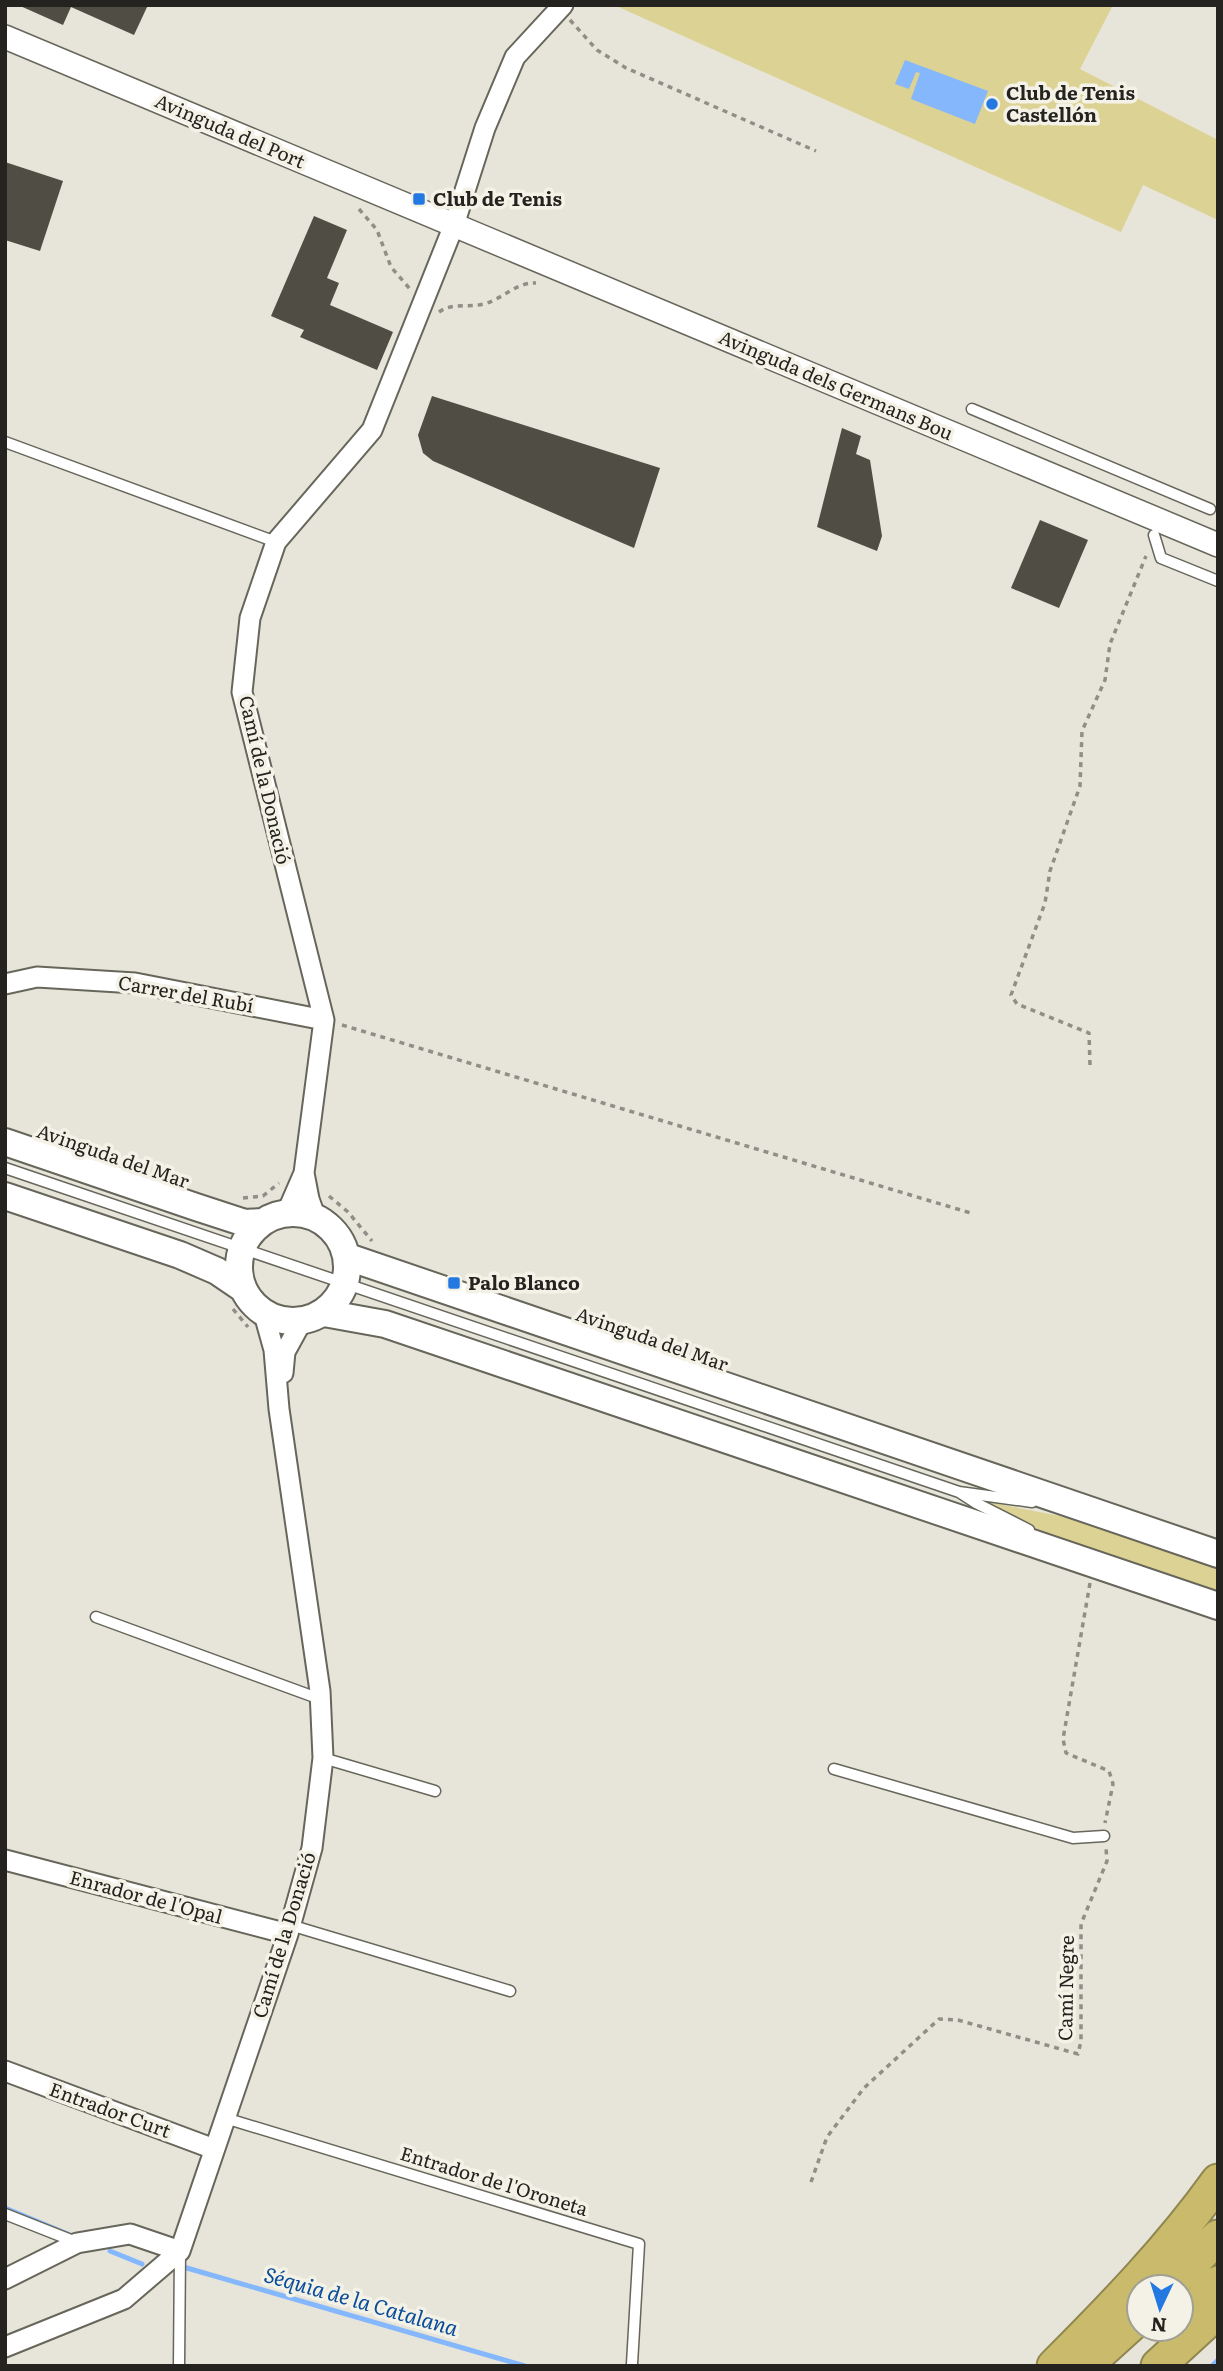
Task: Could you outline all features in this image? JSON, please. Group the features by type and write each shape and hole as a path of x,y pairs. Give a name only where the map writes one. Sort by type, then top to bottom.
{"highway":[{"path":"1054,2366 1113,2307 1218,2181"},
{"path":"1182,2273 1218,2237"},
{"path":"1195,2307 1218,2283"},
{"path":"1158,2366 1218,2311"},
{"path":"1085,2366 1125,2330"},
{"path":"1136,2366 1160,2343"}],"main road":[{"name":"Avinguda del Mar","path":"5,1142 196,1208 245,1223 261,1222"},
{"path":"5,1196 180,1255 217,1271 242,1288 264,1314"},
{"path":"242,1288 241,1249 248,1235 261,1222 287,1212 315,1216 337,1232 348,1257 345,1284 313,1317"},
{"name":"Avinguda del Mar","path":"348,1257 1218,1553"},
{"name":"Avinguda del Mar","path":"264,1314 282,1321 313,1317 385,1324 1218,1606"}],"street":[{"name":"Camí de la Donació","path":"287,1212 304,1172 324,1020 242,692 250,618 276,542 372,430 454,225 485,128 515,57 561,8"},
{"name":"Avinguda del Port","path":"5,37 454,225"},
{"name":"Avinguda dels Germans Bou","path":"454,225 1218,545"},
{"name":"Carrer del Rubí","path":"5,984 37,976 135,983 324,1020"},
{"name":"Camí de la Donació","path":"304,1172 315,1216"},
{"name":"Camí de la Donació","path":"180,2251 289,1930 312,1848 323,1758 320,1699 279,1409 274,1350 264,1314"},
{"name":"Camí de la Donació","path":"279,1409 285,1352 313,1317"},
{"name":"Enrador de l'Opal","path":"5,1860 289,1930"},
{"name":"Entrador Curt","path":"5,2071 214,2149"},
{"path":"5,2279 77,2243 130,2234 180,2251"},
{"path":"5,2347 124,2299 180,2251"}],"lane":[{"path":"972,409 1210,509"},
{"path":"5,442 276,542"},
{"path":"1154,535 1161,558 1218,581"},
{"name":"Avinguda del Mar","path":"5,1168 959,1492 1028,1502 1073,1504"},
{"name":"Avinguda del Mar","path":"959,1492 1031,1531 1058,1551"},
{"path":"96,1617 320,1699"},
{"path":"323,1758 435,1791"},
{"path":"834,1769 1073,1838 1104,1836"},
{"path":"289,1930 510,1991"},
{"name":"Entrador de l'Oroneta","path":"225,2118 639,2244 632,2364"},
{"path":"5,2214 77,2243"},
{"path":"179,2366 180,2251"}],"path":[{"path":"561,8 597,50 626,68 816,151"},
{"path":"351,205 362,210 377,230 391,267 409,288 411,295"},
{"path":"414,326 429,332 436,315 448,306 484,304 526,282 540,283"},
{"path":"1090,1065 1089,1033 1017,1004 1011,995 1045,903 1050,871 1080,786 1082,731 1105,680 1110,644 1154,535"},
{"path":"324,1020 974,1214"},
{"path":"238,1199 263,1196 293,1172 323,1174 329,1197 348,1212 375,1246"},
{"name":"Camí Negre","path":"811,2182 827,2137 864,2088 939,2019 958,2020 1078,2054 1081,2041 1081,1924 1107,1861 1104,1829 1113,1784 1109,1771 1066,1753 1063,1739 1094,1564"}],"shaded area":[{"name":"Club de Tenis Castellón","path":"614,5 1113,5 1080,69 1218,140 1218,220 1143,185 1121,232"},
{"path":"978,1500 1080,1520 1218,1565 1218,1597 1055,1538"}],"water":[{"path":"905,60 988,91 975,124 911,99 920,73 916,72 909,89 895,84"}],"building":[{"path":"18,5 148,5 134,35 71,7 63,25"},
{"path":"5,162 63,181 40,251 5,240"},
{"path":"314,216 347,230 327,278 339,283 330,305 393,332 377,370 300,337 304,330 271,316"},
{"path":"432,396 660,468 634,548 433,461 423,453 418,435"},
{"path":"842,428 861,436 856,454 870,460 882,536 877,551 817,527"},
{"path":"1040,520 1088,540 1059,608 1011,588"}],"waterway":[{"name":"Séquia de la Catalana","path":"5,2208 70,2235"},
{"name":"Séquia de la Catalana","path":"110,2251 142,2264"},
{"name":"Séquia de la Catalana","path":"187,2268 525,2366"},
{"path":"1212,2366 1218,2360"}],"place":[{"name":"Club de Tenis Castellón","path":"992,104"},
{"name":"Club de Tenis","path":"419,199"},
{"name":"Palo Blanco","path":"454,1283"}]}
